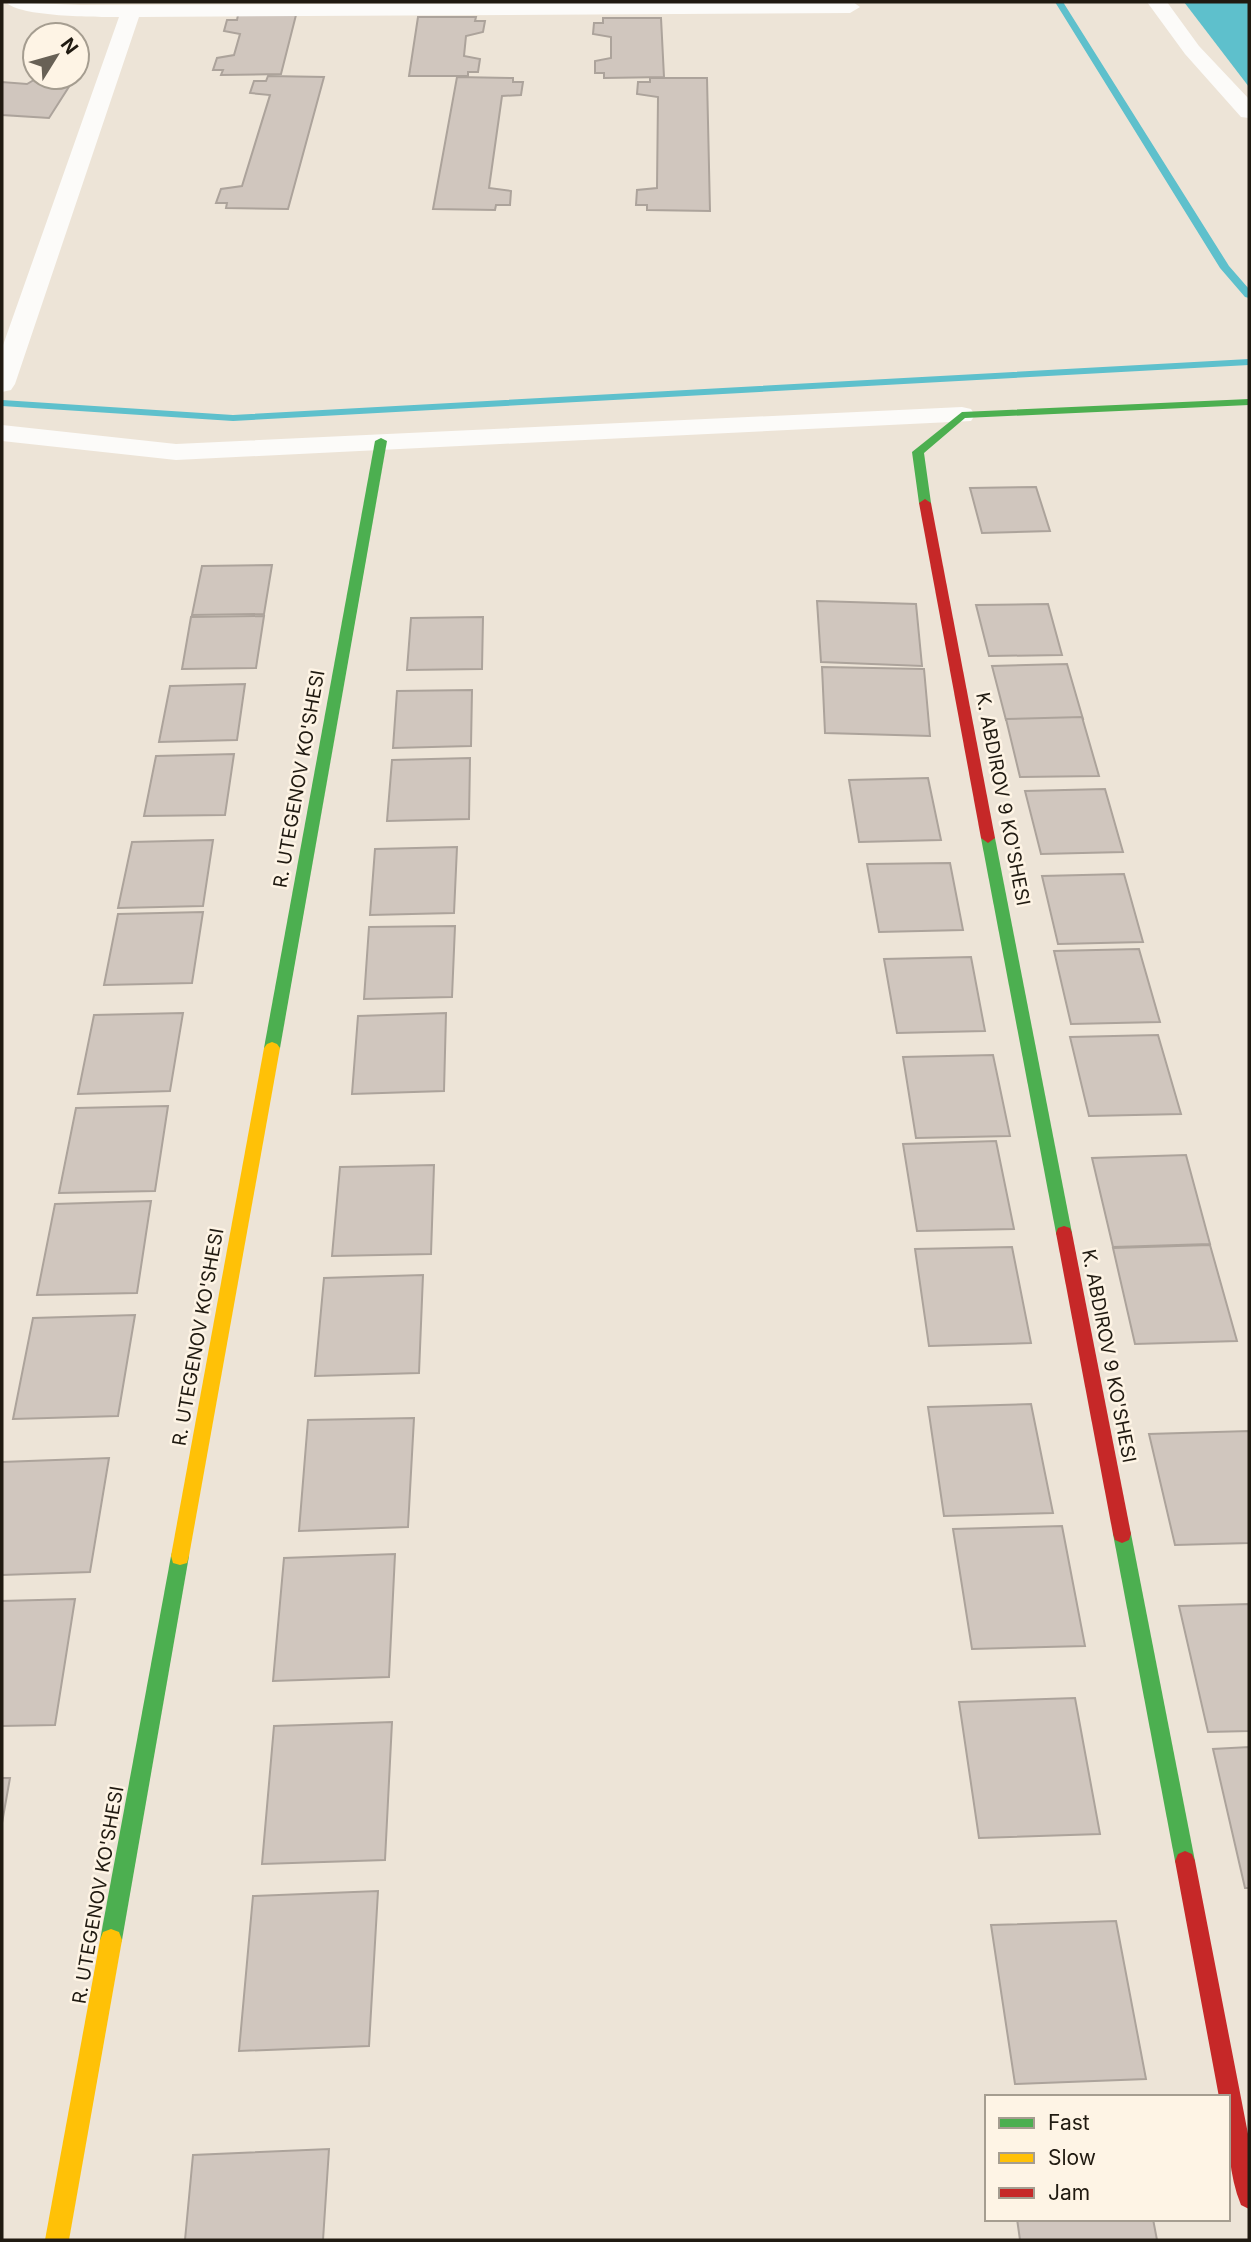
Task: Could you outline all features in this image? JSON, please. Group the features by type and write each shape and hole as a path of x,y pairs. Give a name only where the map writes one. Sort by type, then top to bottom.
{"street":[{"path":"16,2 80,11 850,8"},
{"path":"1157,2 1192,50 1249,112"},
{"path":"2,384 131,11"},
{"path":"2,433 176,452 381,440 1249,402"},
{"name":"K. ABDIROV 9 KO'SHESI","path":"961,415 918,452 928,523 1229,2095"},
{"name":"R. UTEGENOV KO'SHESI","path":"57,2240 381,440"},
{"name":"K. ABDIROV 9 KO'SHESI","path":"1230,2098 1249,2197"}],"water":[{"path":"1184,2 1249,4 1249,87"}],"building":[{"path":"238,15 296,15 281,74 221,75 223,70 213,70 217,58 234,55 240,34 224,31 227,20 237,20"},
{"path":"418,17 476,17 475,21 485,21 483,32 466,36 464,56 480,59 478,72 468,72 468,76 409,76"},
{"path":"603,18 661,18 664,77 604,78 604,73 595,73 595,61 611,58 611,37 593,34 594,23 603,23"},
{"path":"268,76 324,77 288,209 226,208 227,203 216,203 221,189 242,186 270,95 250,93 254,81 266,81"},
{"path":"457,77 513,78 513,82 523,82 521,95 502,96 489,188 511,191 510,205 496,205 495,210 433,209"},
{"path":"650,78 707,78 710,211 647,210 647,205 636,205 637,190 657,188 658,97 637,94 638,82 650,82"},
{"path":"2,82 21,84 21,91 66,91 49,118 2,115"},
{"path":"1036,487 1050,531 982,533 970,488"},
{"path":"272,565 264,614 192,615 202,566"},
{"path":"817,601 916,604 922,666 821,662"},
{"path":"1048,604 1062,655 989,656 976,605"},
{"path":"264,616 256,668 182,669 191,617"},
{"path":"483,617 482,669 407,670 411,618"},
{"path":"1067,664 1083,719 1006,720 992,666"},
{"path":"822,667 924,669 930,736 825,733"},
{"path":"245,684 237,740 159,742 170,686"},
{"path":"472,690 471,746 393,748 397,691"},
{"path":"1082,717 1099,776 1020,777 1006,719"},
{"path":"234,754 225,815 144,816 156,756"},
{"path":"470,758 469,819 387,821 392,760"},
{"path":"928,778 941,840 859,842 849,780"},
{"path":"1105,789 1123,852 1041,854 1025,791"},
{"path":"213,840 203,906 118,908 132,842"},
{"path":"457,847 454,913 370,915 375,849"},
{"path":"950,863 963,930 879,932 867,864"},
{"path":"1124,874 1143,942 1058,944 1042,876"},
{"path":"203,912 192,983 104,985 118,914"},
{"path":"455,926 452,997 364,999 369,927"},
{"path":"1139,949 1160,1022 1071,1024 1054,951"},
{"path":"971,957 985,1031 897,1033 884,959"},
{"path":"183,1013 170,1091 78,1094 94,1015"},
{"path":"446,1013 444,1091 352,1094 358,1016"},
{"path":"1158,1035 1181,1114 1089,1116 1070,1037"},
{"path":"993,1055 1010,1136 916,1138 903,1057"},
{"path":"168,1106 155,1191 59,1193 76,1108"},
{"path":"996,1141 1014,1229 917,1231 903,1144"},
{"path":"1186,1155 1210,1244 1113,1247 1092,1158"},
{"path":"434,1165 431,1254 332,1256 340,1167"},
{"path":"151,1201 137,1293 37,1295 55,1204"},
{"path":"1210,1245 1237,1341 1135,1344 1113,1248"},
{"path":"1012,1247 1031,1343 929,1346 915,1249"},
{"path":"423,1275 419,1373 315,1376 324,1278"},
{"path":"135,1315 118,1416 13,1419 33,1318"},
{"path":"1031,1404 1053,1513 944,1516 928,1407"},
{"path":"414,1418 408,1527 299,1531 308,1420"},
{"path":"1249,1431 1249,1543 1175,1545 1149,1434"},
{"path":"109,1458 90,1572 2,1575 2,1462"},
{"path":"1062,1526 1085,1646 972,1649 953,1529"},
{"path":"395,1554 389,1677 273,1681 284,1558"},
{"path":"75,1599 55,1725 2,1726 2,1601"},
{"path":"1249,1604 1249,1731 1208,1732 1179,1606"},
{"path":"1075,1698 1100,1834 979,1838 959,1702"},
{"path":"392,1722 385,1860 262,1864 274,1726"},
{"path":"1249,1747 1249,1888 1245,1888 1213,1749"},
{"path":"2,1778 10,1778 2,1823"},
{"path":"378,1891 369,2046 239,2051 253,1896"},
{"path":"1116,1921 1146,2079 1015,2084 991,1925"},
{"path":"329,2149 323,2240 185,2240 193,2155"},
{"path":"1017,2221 1153,2221 1157,2240 1020,2240"}],"waterway":[{"path":"1059,2 1225,268 1249,295"},
{"path":"2,403 233,418 1249,362"}],"traffic: fast":[{"path":"925,503 918,452 962,415 1249,402"},
{"path":"272,1048 381,441"},
{"path":"988,838 1064,1233"},
{"path":"1122,1534 1185,1861"},
{"path":"111,1940 180,1556"}],"traffic: slow":[{"path":"180,1556 272,1048"},
{"path":"57,2240 111,1940"}],"traffic: jam":[{"path":"925,503 988,838"},
{"path":"1064,1233 1122,1534"},
{"path":"1185,1861 1230,2095"},
{"path":"1230,2097 1249,2197"}]}
